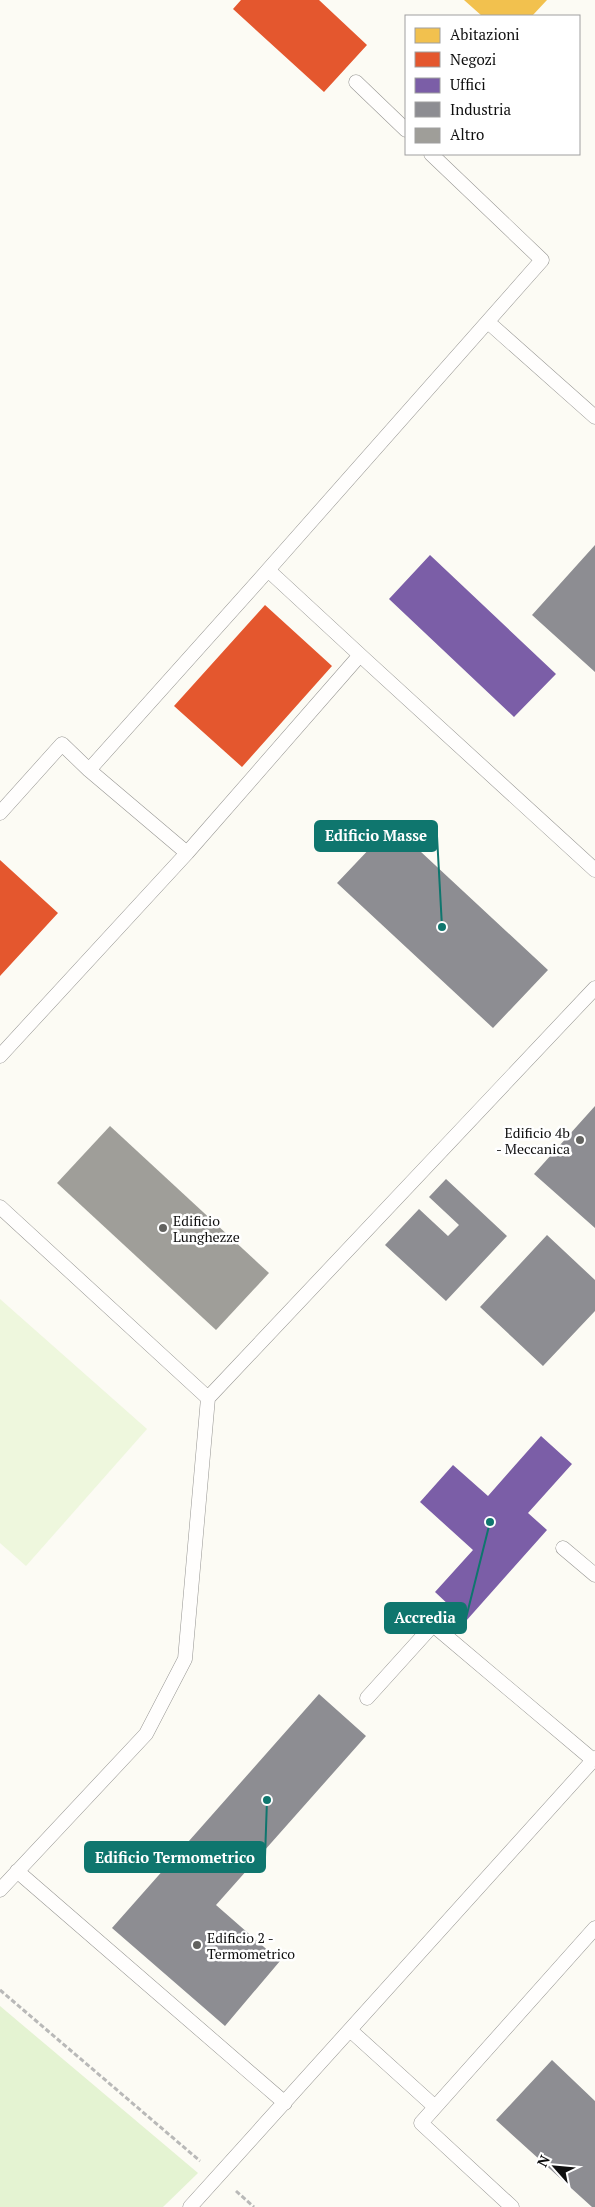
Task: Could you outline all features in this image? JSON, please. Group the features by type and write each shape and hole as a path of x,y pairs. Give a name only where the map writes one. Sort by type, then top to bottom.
{"lane":[{"path":"356,82 405,129"},
{"path":"89,770 542,260 432,155"},
{"path":"488,322 595,417"},
{"path":"268,570 595,870"},
{"path":"0,1056 187,852 360,655"},
{"path":"0,813 62,744 89,770 187,852"},
{"path":"0,1890 146,1734 184,1660 208,1398 595,988"},
{"path":"0,1208 208,1398"},
{"path":"563,1548 595,1575"},
{"path":"190,2207 594,1759 433,1625 367,1698"},
{"path":"17,1871 285,2103"},
{"path":"512,2207 421,2122 595,1928"},
{"path":"350,2030 434,2106"}],"path":[{"path":"0,1990 254,2207"}],"green space":[{"path":"0,1299 147,1429 26,1566 0,1543"},
{"path":"0,2006 198,2173 163,2207 0,2207"}],"building: Abitazioni":[{"path":"464,0 547,0 533,15 481,15"}],"building: Negozi":[{"path":"241,0 319,0 367,45 324,92 233,9"},
{"path":"265,605 332,666 242,767 174,706"},
{"path":"0,860 58,913 0,976"}],"building: Uffici":[{"path":"430,555 556,674 514,717 389,599"},
{"path":"541,1436 572,1464 528,1513 547,1530 466,1621 435,1592 473,1550 420,1502 453,1465 488,1496"}],"building: Industria":[{"path":"595,545 595,672 532,615"},
{"path":"392,825 548,970 493,1028 337,883"},
{"name":"Edificio 4b - Meccanica","path":"595,1106 595,1228 534,1174"},
{"path":"446,1179 507,1236 446,1301 385,1245 419,1209 448,1236 459,1225 429,1197"},
{"path":"547,1235 595,1280 595,1311 543,1366 480,1307"},
{"path":"319,1694 366,1736 216,1905 280,1961 225,2026 112,1928"},
{"path":"552,2060 595,2101 595,2207 592,2207 496,2120"}],"building: Altro":[{"name":"Edificio Lunghezze","path":"110,1126 269,1273 216,1330 57,1183"}],"place":[{"name":"Edificio Masse","path":"442,927"},
{"name":"Edificio 4b - Meccanica","path":"580,1140"},
{"name":"Edificio Lunghezze","path":"163,1228"},
{"name":"Accredia","path":"490,1522"},
{"name":"Edificio Termometrico","path":"267,1800"},
{"name":"Edificio 2 - Termometrico","path":"197,1945"}]}
